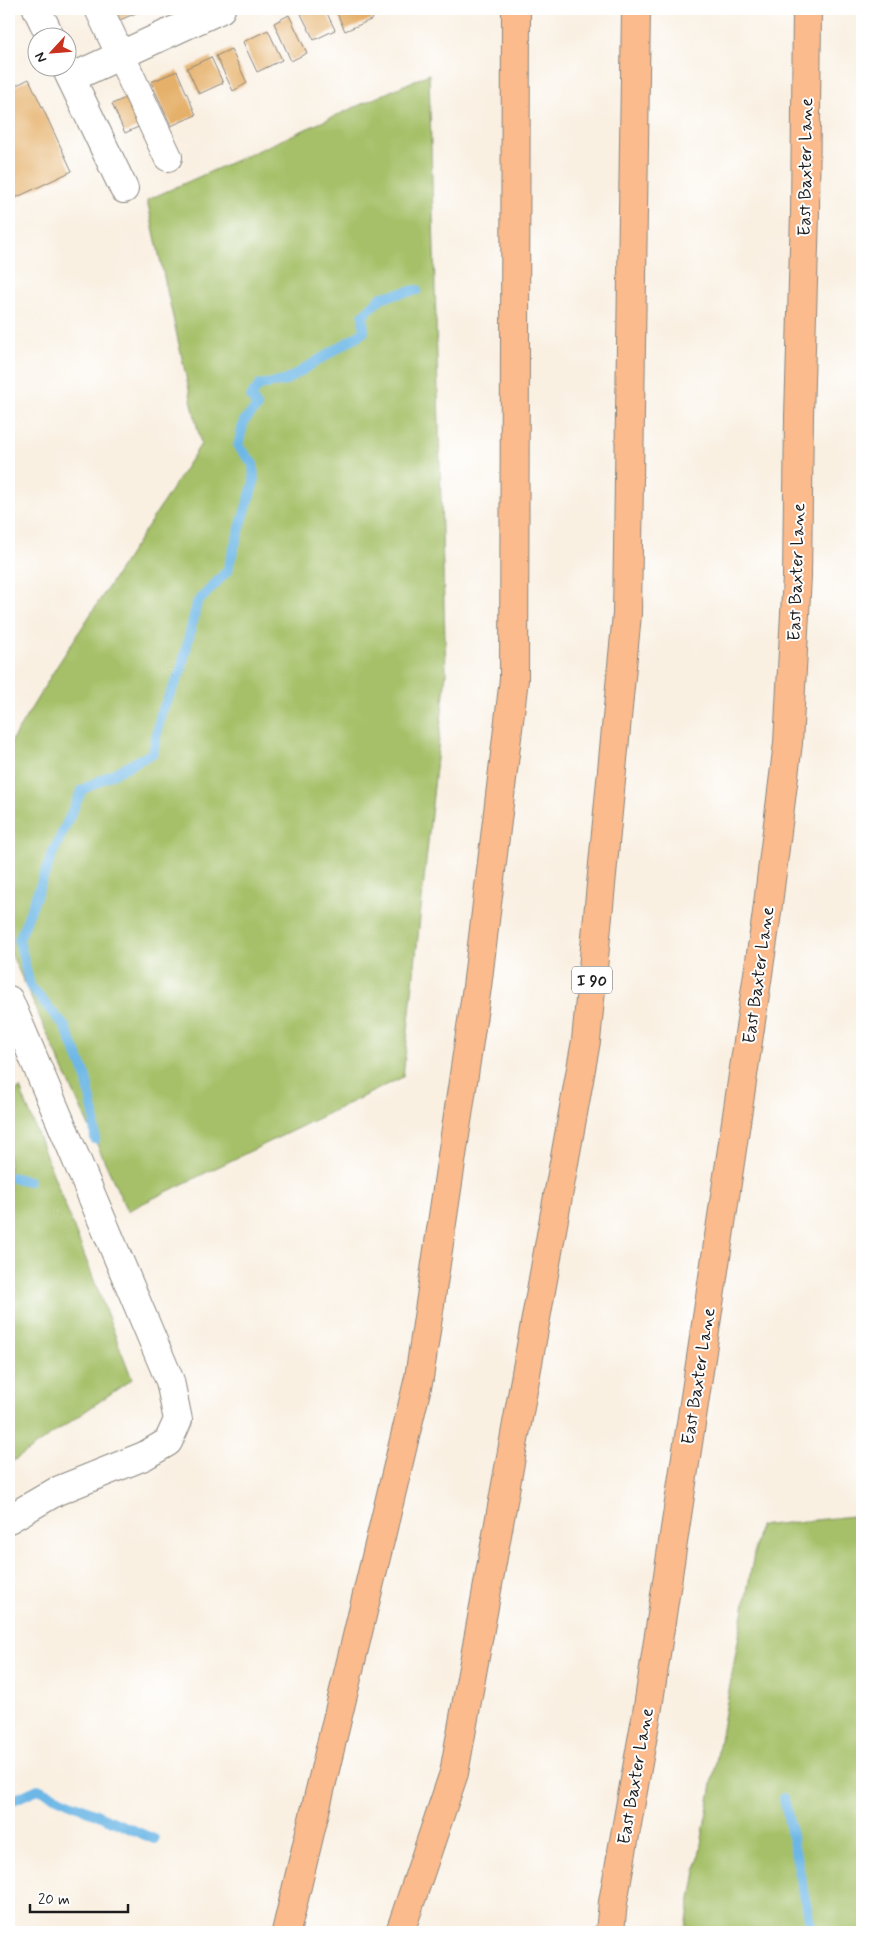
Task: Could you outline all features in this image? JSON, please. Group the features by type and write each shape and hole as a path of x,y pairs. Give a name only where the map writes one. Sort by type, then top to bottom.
{"main road":[{"name":"I 90","path":"400,1932 454,1773 586,1040 627,614 636,9"},
{"name":"East Baxter Lane","path":"610,1932 613,1902 648,1707 714,1273 766,920 788,743 797,576 798,416 805,213 806,9"},
{"path":"286,1932 419,1378 477,988 512,698 514,659 516,13"}],"street":[{"path":"37,9 46,28"},
{"path":"99,9 168,156"},
{"path":"78,70 121,56 221,9"},
{"path":"70,78 124,189"},
{"path":"9,1000 170,1381 178,1420 168,1442 144,1456 57,1490 9,1519"}],"green space":[{"path":"429,74 446,674 403,1077 127,1211 9,949 9,745 57,666 201,444 147,200"},
{"path":"20,1088 132,1379 9,1464 9,1097"},
{"path":"862,1515 862,1932 685,1932 759,1526"}],"building":[{"path":"115,9 145,9 120,20"},
{"path":"311,9 325,9 335,30 314,40 301,14"},
{"path":"335,9 368,9 373,19 345,31"},
{"path":"289,15 307,53 291,61 274,23"},
{"path":"268,30 282,60 257,72 243,42"},
{"path":"231,49 247,83 233,91 216,56"},
{"path":"211,57 223,83 199,94 187,68"},
{"path":"177,71 196,115 171,126 151,82"},
{"path":"29,79 72,171 9,201 9,89"},
{"path":"132,95 145,124 125,133 112,104"}],"waterway":[{"path":"95,1139 94,1115 85,1073 65,1027 30,986 19,940 52,855 82,790 153,753 161,713 181,671 197,603 227,571 254,482 253,464 238,446 244,421 257,407 251,396 260,385 285,381 364,332 363,315 382,297 417,290"},
{"path":"9,1177 29,1181"},
{"path":"9,1802 38,1789 154,1839"},
{"path":"784,1798 812,1932"}]}
